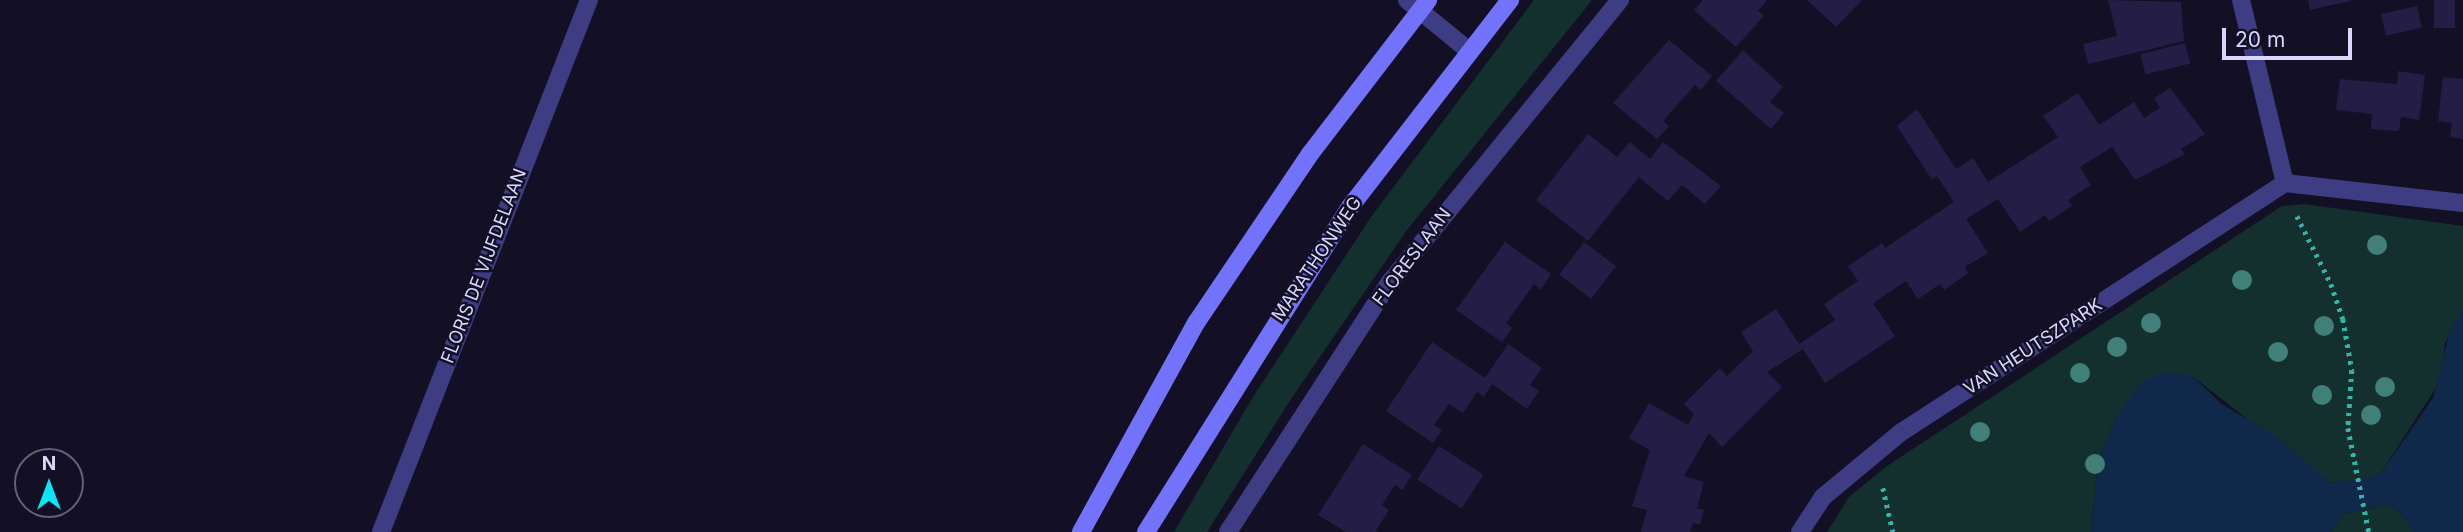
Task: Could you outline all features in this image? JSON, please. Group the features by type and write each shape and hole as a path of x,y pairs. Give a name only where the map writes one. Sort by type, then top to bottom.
{"main road":[{"name":"MARATHONWEG","path":"1146,532 1350,207 1510,0"},
{"path":"1081,532 1196,323 1310,154 1418,3"}],"street":[{"name":"FLORIS DE VIJFDELAAN","path":"381,532 589,0"},
{"name":"FLORESLAAN","path":"1228,532 1390,282 1620,0"},
{"path":"2241,0 2284,183 2463,203"},
{"path":"1418,3 1469,51"},
{"name":"VAN HEUTSZPARK","path":"1800,532 1823,497 1875,453 2284,183"}],"path":[{"path":"2284,183 2343,319 2352,370 2348,428 2369,532"},
{"path":"1875,453 1893,532"}],"green space":[{"path":"1534,0 1592,0 1407,230 1291,399 1207,532 1174,532 1253,397 1371,217"},
{"path":"2304,204 2463,226 2463,310 2445,343 2441,380 2379,476 2330,483 2192,376 2116,418 2098,461 2091,532 1827,532 1849,497 1887,466 2282,206"},
{"path":"2386,505 2397,508 2414,532 2331,532 2343,514"}],"water":[{"path":"2463,310 2463,532 2414,532 2397,508 2386,505 2343,514 2331,532 2091,532 2098,461 2116,418 2143,380 2167,372 2192,376 2223,405 2275,435 2330,483 2379,476 2433,398 2451,327"}],"building":[{"path":"1703,0 1767,0 1758,11 1764,16 1736,47 1694,10"},
{"path":"1807,0 1862,0 1836,27"},
{"path":"2108,0 2181,2 2184,41 2088,64 2083,44 2117,36"},
{"path":"2308,0 2350,0 2350,1 2310,10"},
{"path":"2434,0 2455,0 2455,28 2434,28"},
{"path":"2417,6 2422,27 2386,36 2381,14"},
{"path":"1669,40 1712,76 1701,90 1695,85 1663,121 1669,126 1657,139 1613,103"},
{"path":"2185,43 2190,63 2145,75 2140,54"},
{"path":"1743,50 1783,87 1770,102 1784,113 1771,129 1716,81"},
{"path":"2398,71 2425,75 2419,120 2401,117 2399,131 2371,129 2372,114 2336,110 2340,79 2397,84"},
{"path":"2443,77 2463,79 2463,139 2450,137 2452,123 2438,121"},
{"path":"2170,88 2205,134 2181,149 2185,154 2135,180 2112,147 2080,167 2091,185 2068,200 2072,206 2049,221 2045,215 2020,232 1998,199 1966,219 1988,253 1965,267 1968,273 1944,290 1940,284 1918,299 1906,281 1873,303 1895,336 1825,383 1803,349 1767,372 1782,387 1722,447 1709,433 1684,476 1704,482 1697,508 1704,510 1700,525 1693,523 1690,532 1641,532 1647,510 1632,506 1650,450 1629,438 1649,403 1688,425 1694,414 1684,404 1720,368 1727,376 1753,351 1741,332 1776,309 1799,344 1835,320 1824,304 1858,281 1848,266 1882,243 1885,248 1954,202 1937,176 1932,180 1897,126 1917,109 1956,169 1973,158 1988,182 2058,137 2043,116 2078,93 2099,125 2134,102 2144,118 2160,108 2154,98"},
{"path":"1588,134 1617,157 1630,142 1650,159 1663,142 1721,186 1705,204 1682,185 1668,201 1639,177 1588,241 1536,200"},
{"path":"1505,242 1551,274 1541,290 1534,284 1506,323 1512,328 1502,342 1456,310"},
{"path":"1584,242 1616,266 1591,299 1559,275"},
{"path":"1432,342 1485,378 1508,344 1542,368 1530,385 1539,391 1527,409 1492,384 1484,397 1477,392 1463,413 1449,404 1434,425 1442,430 1433,443 1386,411"},
{"path":"1363,444 1412,475 1402,490 1395,485 1382,505 1389,510 1375,532 1346,532 1318,515"},
{"path":"1439,446 1483,475 1462,508 1417,480"}]}
